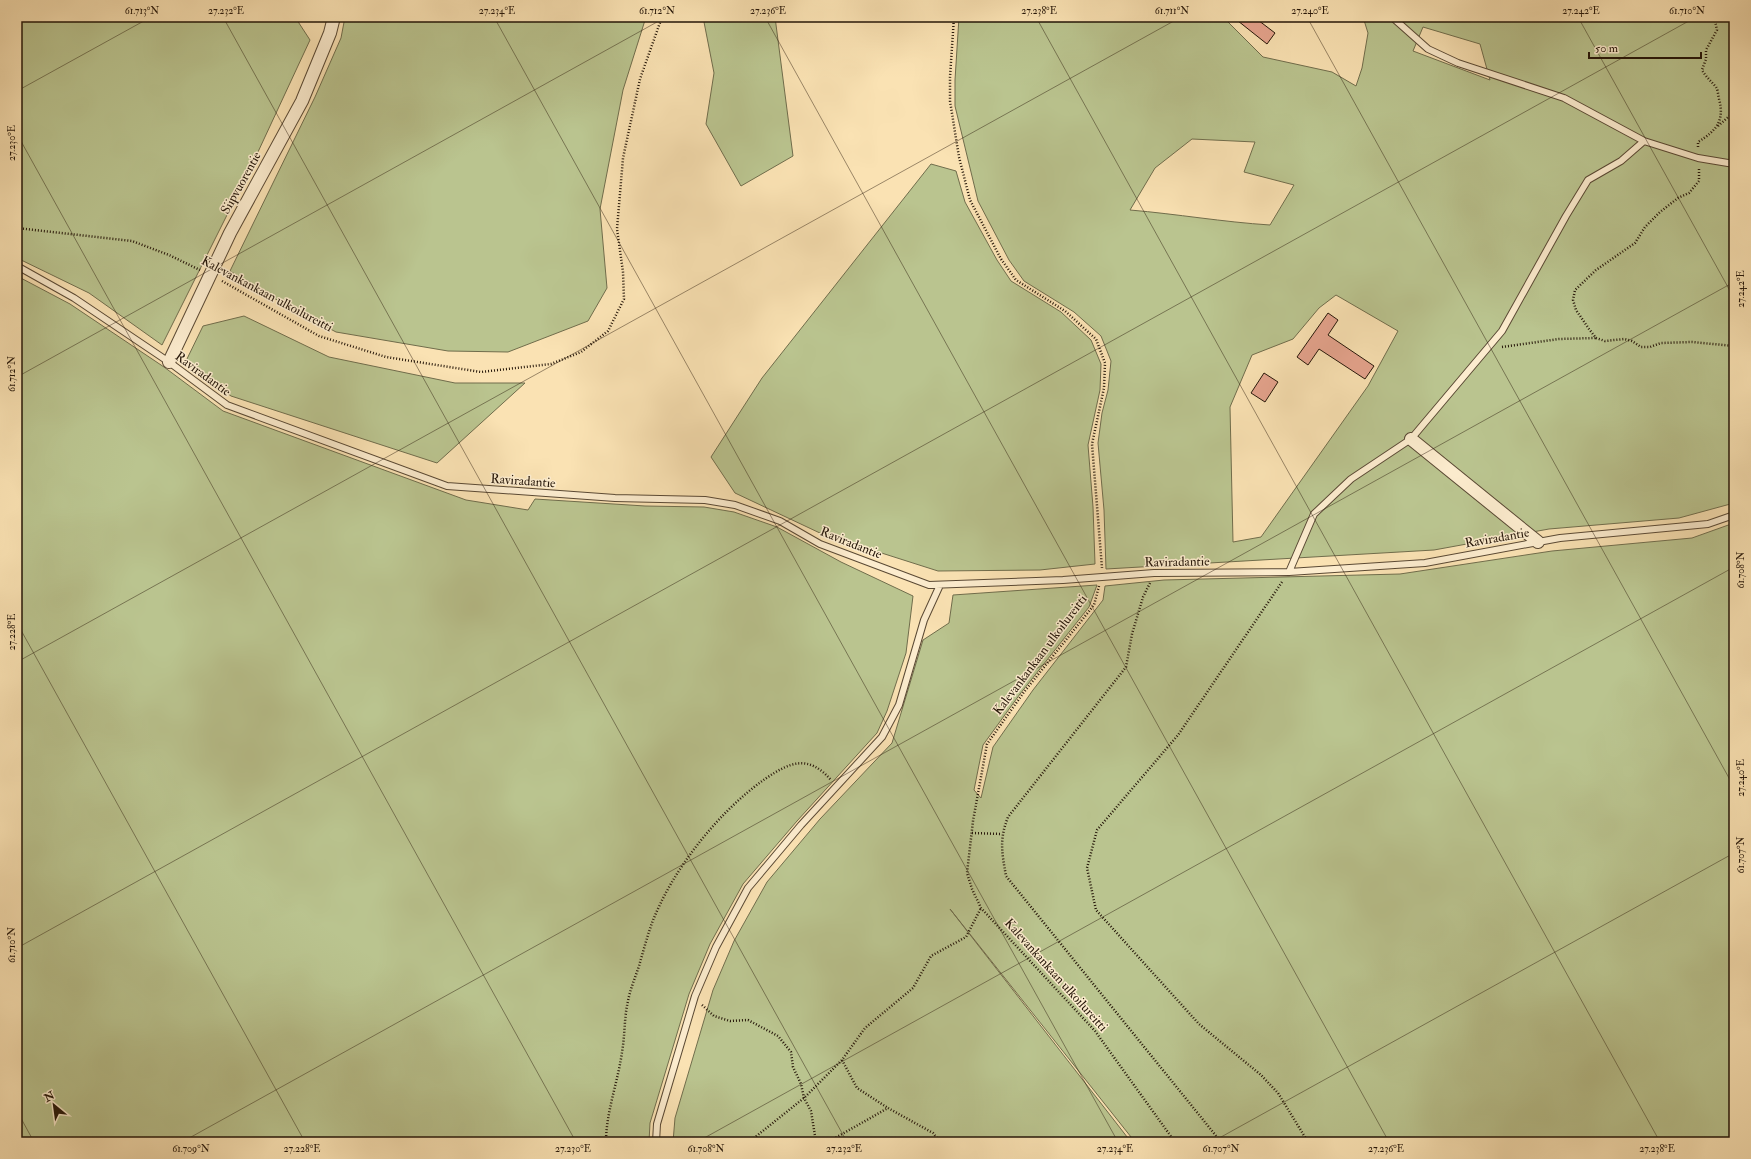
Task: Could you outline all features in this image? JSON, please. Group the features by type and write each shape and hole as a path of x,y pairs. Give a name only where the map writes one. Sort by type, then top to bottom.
{"street":[{"name":"Siipvuorentie","path":"168,362 230,233 302,101 330,33 334,17"},
{"path":"1411,439 1538,542"}],"lane":[{"path":"1392,17 1428,49 1465,66 1564,98 1644,141 1698,158 1734,164"},
{"path":"1289,572 1314,514 1351,479 1411,439 1502,331 1566,216 1588,180 1621,161 1644,141"},
{"name":"Raviradantie","path":"17,266 74,298 168,362 227,405 447,486 615,498 705,500 735,505 780,521 820,544 929,585 1102,577 1154,573 1289,572 1425,563 1560,538 1708,524 1734,515"},
{"path":"656,1142 657,1124 695,996 716,947 748,888 802,825 838,788 882,738 899,705 924,620 940,585"}],"path":[{"name":"Kalevankankaan ulkoilureitti","path":"17,228 132,241 169,255 210,275 319,336 386,357 481,372 551,364 581,352 608,331 624,299 623,272 617,229 624,158 640,79 662,17"},
{"name":"Kalevankankaan ulkoilureitti","path":"954,17 950,101 959,157 970,200 1001,259 1016,280 1066,311 1096,339 1105,363 1104,388 1092,444 1102,577 1094,605 1024,692 987,744 972,833 968,873 972,889 982,908 1095,1031 1175,1142"},
{"path":"1714,17 1717,30 1706,50 1706,59 1702,70 1705,77 1717,88 1722,109 1718,126"},
{"path":"1596,338 1576,310 1573,300 1575,290 1596,270 1635,243 1645,227 1660,212 1678,198 1690,193 1699,181 1700,170 1697,166 1698,142 1711,134 1734,112"},
{"path":"1487,349 1559,339 1596,338 1605,341 1624,339 1632,341 1641,347 1650,347 1661,343 1692,342 1734,346"},
{"path":"1289,572 1178,735 1097,830 1087,868 1096,910 1199,1024 1261,1075 1278,1093 1308,1142"},
{"path":"1154,573 1143,597 1132,634 1126,666 1008,817 1002,834 1003,857 1006,876 1221,1142"},
{"path":"606,1142 622,1053 628,1002 652,922 675,878 715,823 744,794 780,769 798,762 810,764 824,773 838,788"},
{"path":"972,833 1002,834"},
{"path":"749,1142 804,1098 842,1060 865,1028 913,988 931,956 966,937 982,908"},
{"path":"695,996 714,1016 730,1021 748,1020 778,1036 791,1052 793,1067 801,1084 804,1098 811,1111 816,1142"},
{"path":"842,1060 858,1088 888,1108 933,1134 940,1142"},
{"path":"828,1142 888,1108"}],"green space":[{"path":"17,17 295,17 310,40 251,167 162,345 89,293 17,258"},
{"path":"345,17 646,17 623,90 600,209 607,288 588,321 508,352 448,351 336,332 282,303 230,271 315,97 341,38"},
{"path":"703,17 775,17 793,156 741,186 706,124 714,73"},
{"path":"959,17 1223,17 1263,57 1332,72 1356,86 1362,68 1368,33 1363,17 1734,17 1734,503 1679,518 1549,529 1434,550 1106,569 1104,510 1098,443 1102,413 1108,390 1111,361 1101,336 1074,312 1024,281 1009,260 978,201 955,106","holes":["1423,27 1480,44 1490,80 1413,51","1192,139 1255,142 1244,172 1294,185 1270,225 1130,210 1155,168","1336,295 1398,331 1368,386 1261,537 1233,542 1230,407 1252,355 1293,339 1319,308"]},
{"path":"931,164 956,171 965,202 997,260 1011,281 1061,312 1091,340 1101,364 1100,390 1088,445 1093,507 1095,564 1040,570 938,571 822,534 735,493 711,457 762,378"},
{"path":"17,276 70,304 164,367 223,411 466,500 528,510 535,499 645,506 704,507 734,512 777,527 841,562 913,596 906,653 887,711 877,733 797,821 743,884 710,944 689,994 650,1123 649,1142 17,1142"},
{"path":"244,316 329,357 455,383 525,383 437,463 231,396 185,363 203,326"},
{"path":"1734,523 1734,1142 1135,1142 950,909 1131,1142 673,1142 675,1118 713,990 734,941 767,882 820,819 892,743 923,640 949,623 953,595 1097,585 1089,607 1020,694 983,745 974,790 981,798 993,747 1033,690 1103,600 1105,586 1164,580 1400,574 1552,551 1692,538"}],"building":[{"path":"1233,17 1254,17 1275,33 1267,44"},
{"path":"1328,313 1338,320 1328,335 1374,366 1365,379 1319,349 1308,365 1297,357"},
{"path":"1264,373 1278,382 1265,402 1251,393"}]}
